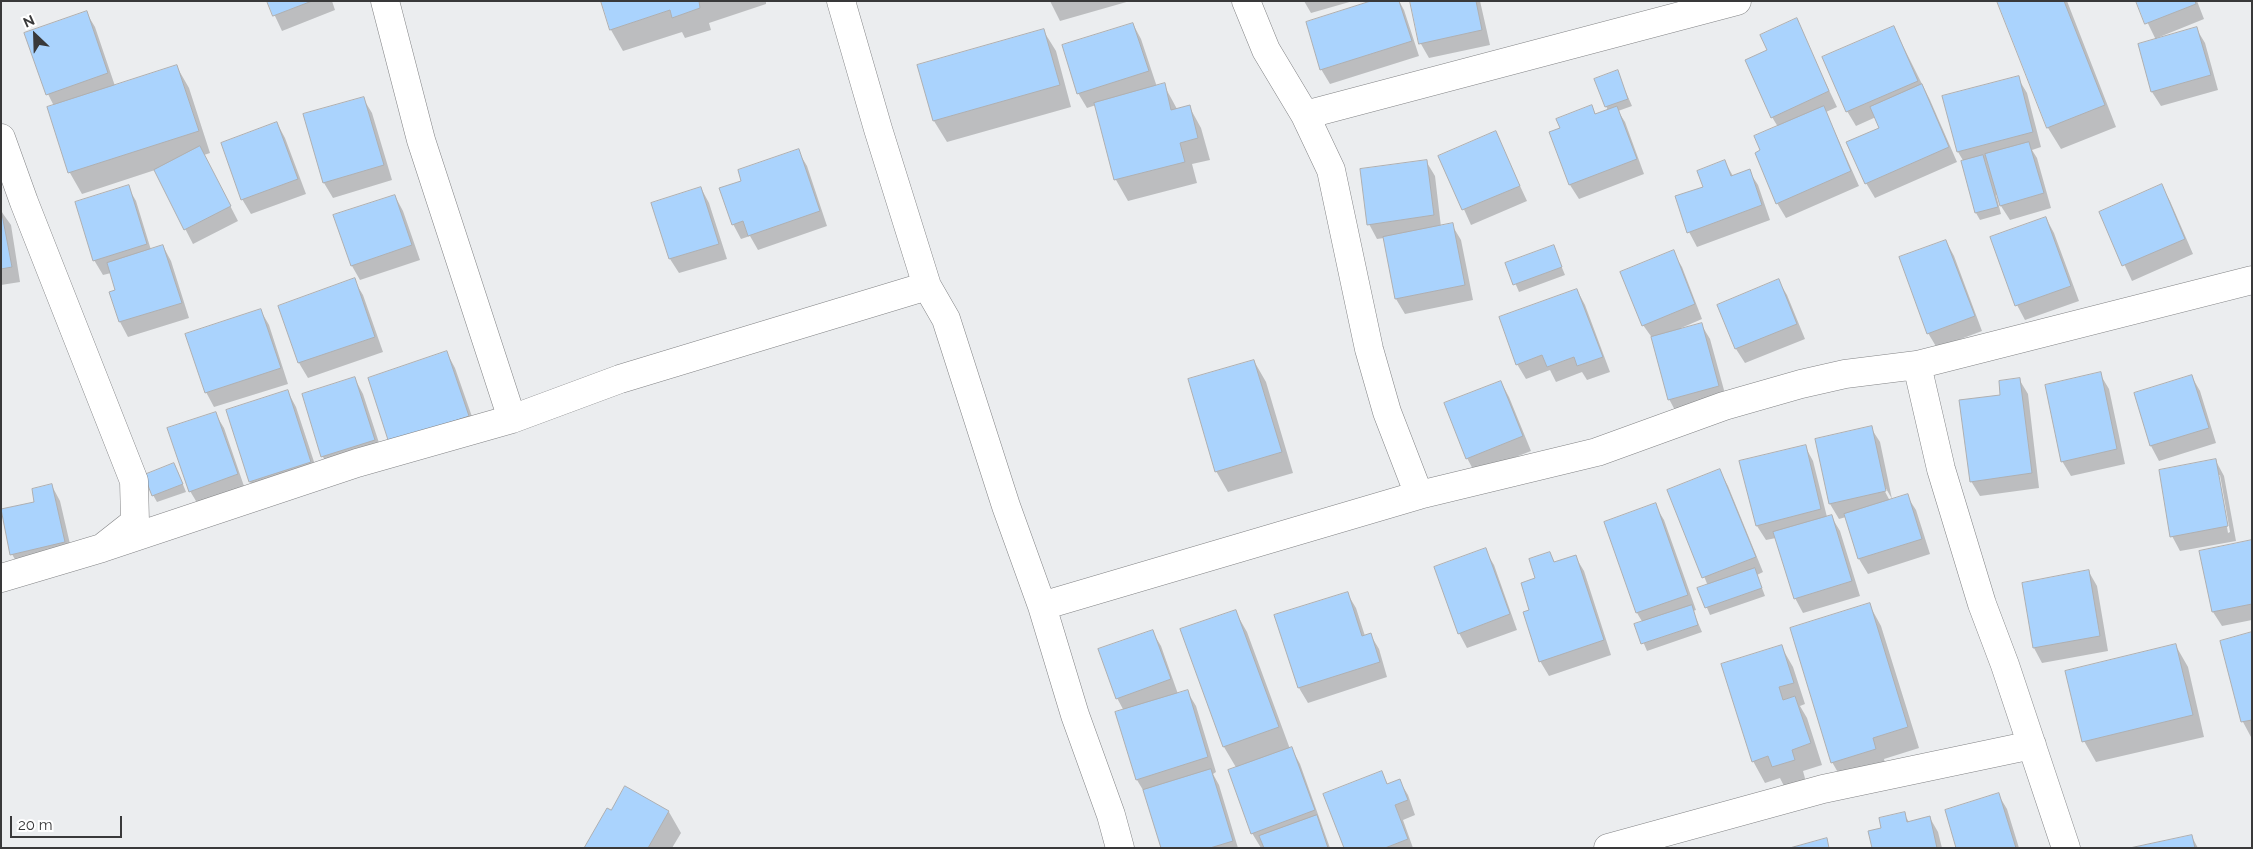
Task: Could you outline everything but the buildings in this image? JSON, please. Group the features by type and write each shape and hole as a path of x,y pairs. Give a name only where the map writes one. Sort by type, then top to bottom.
{"street":[{"path":"385,1 421,140 512,419"},
{"path":"841,1 878,129 927,286 946,318 1006,506 1042,606 1075,715 1111,815 1120,848"},
{"path":"1246,1 1266,50 1305,115 1331,170 1369,349 1387,412 1419,495"},
{"path":"1305,115 1737,1"},
{"path":"1,138 24,202 134,481 135,522 102,548"},
{"path":"1042,606 1419,495 1596,452 1724,406 1801,384 1845,374 1917,365 2252,280"},
{"path":"1,578 102,548 357,463 448,439 512,419 620,379 927,286"},
{"path":"1917,365 1941,469 1982,604 2006,664 2066,848"},
{"path":"1608,848 1823,789 2032,745"}]}
